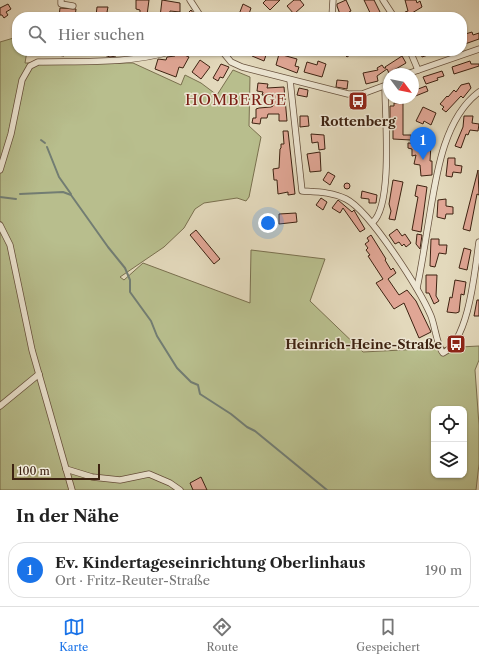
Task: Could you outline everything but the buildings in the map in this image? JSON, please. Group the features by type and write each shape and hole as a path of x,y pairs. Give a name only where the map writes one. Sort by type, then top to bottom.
{"street":[{"path":"61,0 61,4 73,6"},
{"path":"190,0 198,12"},
{"path":"332,12 333,0"},
{"path":"383,0 391,12"},
{"path":"467,53 479,49"},
{"path":"0,170 11,134 22,80 25,72 30,66 38,62 132,60 156,56"},
{"path":"226,56 231,62 242,67 332,91 355,95 383,87"},
{"path":"412,56 417,68"},
{"path":"419,70 459,56"},
{"path":"290,80 302,191 323,192 346,199 356,205 373,222 417,288 432,317 442,352 445,353 453,345 463,325 473,285 479,242"},
{"path":"417,288 441,158 453,125 460,112 479,92"},
{"path":"373,222 379,215 384,195 387,104"},
{"path":"0,225 10,246 39,374 72,490"},
{"path":"0,406 39,374"},
{"path":"66,468 92,477 120,480 149,474 170,482 180,490"}],"green space":[{"path":"12,38 12,56 26,56 25,63 133,63 181,85 185,75 201,83 217,95 233,70 250,77 249,126 261,137 249,197 246,201 237,198 204,203 195,209 184,228 164,247 120,277 124,280 143,263 250,303 251,250 325,259 310,301 363,352 479,346 479,360 475,370 479,425 479,464 476,490 0,490 0,42"}],"waterway":[{"path":"41,140 45,143"},
{"path":"47,147 59,177 71,194"},
{"path":"20,194 63,192 71,195 125,268 130,280 130,292 151,321 157,336 177,368 191,382 198,385 200,394 255,431 327,490"},
{"path":"0,197 16,199"}],"place":[{"name":"Rottenberg","path":"358,101"},
{"name":"Ev. Kindertageseinrichtung Oberlinhaus","path":"423,160"},
{"name":"Heinrich-Heine-Straße","path":"456,344"}],"district":[{"name":"HOMBERGE","path":"236,100"}]}
